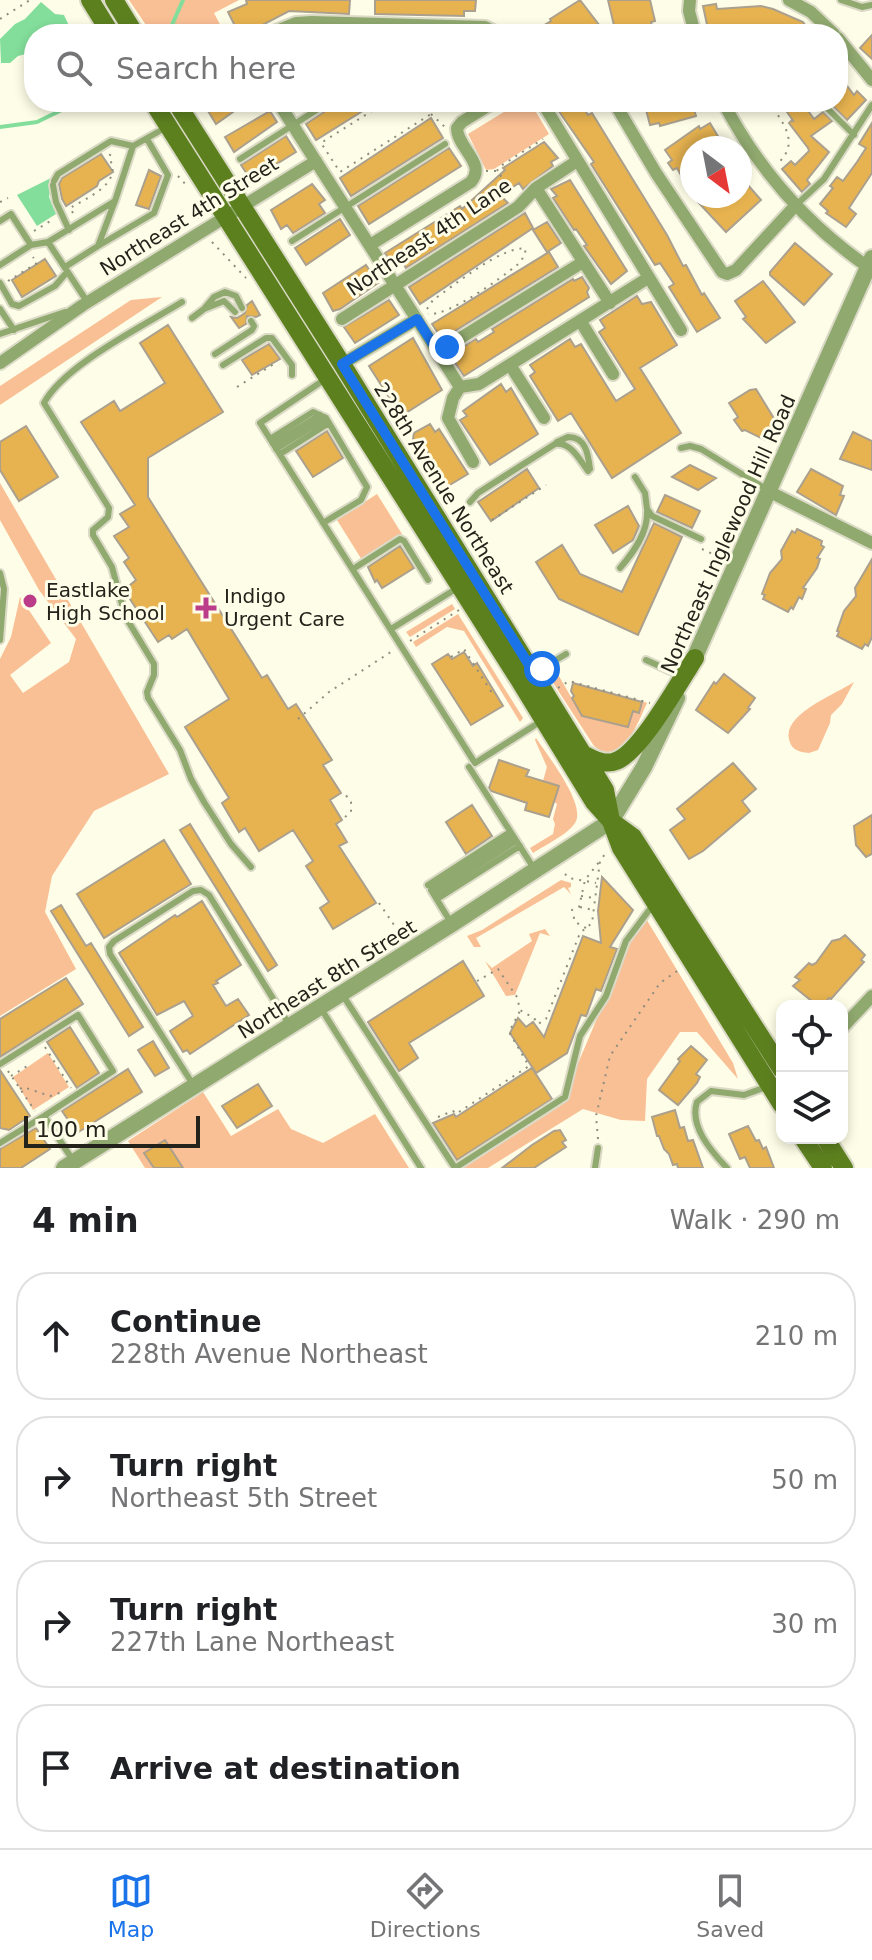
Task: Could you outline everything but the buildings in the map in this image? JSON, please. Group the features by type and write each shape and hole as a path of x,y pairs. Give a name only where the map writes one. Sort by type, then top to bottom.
{"main road":[{"path":"90,0 105,24"},
{"path":"114,0 129,24"},
{"name":"228th Avenue Northeast","path":"159,112 430,539 467,583 505,637 519,648 605,790 611,821 621,848 776,1086"},
{"name":"228th Avenue Northeast","path":"182,112 376,420 594,802 611,821 633,837 776,1061"},
{"path":"327,378 337,376 342,380 354,398 376,420"},
{"path":"581,753 610,763 624,757 648,729 695,658"},
{"path":"807,1144 823,1168"},
{"path":"827,1144 844,1168"}],"street":[{"path":"690,0 692,24"},
{"path":"789,0 811,12 824,24"},
{"path":"294,24 314,24"},
{"path":"848,51 872,80"},
{"path":"285,112 395,285 423,315 438,352 460,387"},
{"path":"370,245 471,182 475,177 476,165 459,140 457,128 478,112"},
{"path":"548,112 681,330"},
{"path":"620,112 679,209 722,272 727,274 736,270 795,206"},
{"path":"729,112 751,149 795,206 841,248 870,262"},
{"name":"Northeast 4th Street","path":"0,363 11,338 86,304 316,161"},
{"name":"Northeast 4th Lane","path":"342,319 523,202 536,188 577,161"},
{"path":"536,188 610,303"},
{"path":"438,352 583,262"},
{"name":"Northeast Inglewood Hill Road","path":"695,658 870,262"},
{"path":"473,462 448,418 453,398 460,387 479,384 648,278"},
{"path":"342,364 423,315"},
{"path":"581,322 613,374"},
{"path":"510,365 544,418"},
{"path":"770,492 872,543"},
{"name":"Northeast Inglewood Hill Road","path":"611,821 644,767 684,678"},
{"name":"Northeast 8th Street","path":"72,1166 611,821"},
{"path":"848,1022 872,996"}],"lane":[{"path":"841,0 862,7 872,5"},
{"path":"795,206 824,179 872,105"},
{"path":"240,159 313,112"},
{"path":"831,112 854,135"},
{"path":"98,246 132,149 168,126"},
{"path":"0,283 12,304 19,306 55,286 66,270 98,246 154,213 168,175 147,139"},
{"path":"69,230 56,202 58,174 111,141 132,149"},
{"path":"292,241 445,144"},
{"path":"63,175 68,167"},
{"path":"0,265 31,245 48,242 115,201"},
{"path":"0,221 11,214 31,245"},
{"path":"48,242 86,304"},
{"path":"192,318 214,297 225,292 236,296 242,308"},
{"path":"204,309 224,301 235,312"},
{"path":"182,302 73,371 44,403 109,508 108,517 93,530 93,535 112,567 125,616 154,664 148,698 180,750 191,779 209,810 241,858 251,867"},
{"name":"Northeast 4th Street","path":"11,338 86,304"},
{"path":"0,309 11,338"},
{"path":"215,354 253,329 251,321"},
{"path":"243,325 244,335"},
{"path":"223,365 266,338 276,341 292,365 292,375"},
{"path":"327,378 260,423 475,763 544,719"},
{"path":"275,447 313,412 325,419 367,487 361,500 323,523"},
{"path":"275,447 325,419"},
{"path":"470,502 478,493 555,444 568,437 584,444 589,470 568,446 555,444"},
{"path":"681,448 690,446 701,449 770,492"},
{"path":"620,568 635,550 647,524 645,493 635,477"},
{"path":"647,509 656,518 701,539"},
{"path":"353,569 400,539 428,580"},
{"path":"0,573 4,589 0,640"},
{"path":"391,629 467,583"},
{"path":"534,673 566,654"},
{"path":"646,660 684,678"},
{"path":"469,767 535,870"},
{"path":"433,892 515,839"},
{"path":"433,892 515,839"},
{"path":"194,1086 110,954 109,947 193,891 201,890 209,895 290,1026"},
{"path":"433,892 452,924"},
{"path":"342,994 455,1168 565,1097 580,1036 606,996 626,941 656,902"},
{"path":"320,1007 421,1168"},
{"path":"0,1143 113,1071 78,1015 2,1065"},
{"path":"727,1168 700,1131 694,1115 697,1102 711,1091 744,1095 776,1086"},
{"path":"44,1116 72,1166"},
{"path":"595,1168 598,1148"}],"path":[{"path":"0,19 30,0"},
{"path":"370,112 321,143 340,172 431,114 442,126 451,129"},
{"path":"774,112 789,140 786,154 776,164"},
{"path":"497,171 543,139"},
{"path":"80,223 70,208 104,187 113,173 109,158 113,145 132,149"},
{"path":"484,171 497,171"},
{"path":"497,171 523,202"},
{"path":"0,202 8,198"},
{"path":"518,247 526,249 519,264 490,283 443,312 423,315 433,300 503,253 518,247"},
{"path":"237,387 286,356"},
{"path":"492,520 546,485"},
{"path":"298,719 329,692 459,610"},
{"path":"451,657 464,649 492,693"},
{"path":"555,690 569,681 651,703"},
{"path":"345,794 351,802 351,812 345,817"},
{"path":"579,907 585,880 605,854"},
{"path":"520,1010 538,1024 546,1019 580,933 592,923 600,861"},
{"path":"565,874 569,878 597,883"},
{"path":"581,896 595,898"},
{"path":"379,903 403,938"},
{"path":"586,928 575,922 572,910 579,907 593,910"},
{"path":"598,1148 596,1116 610,1056 660,983 683,967"},
{"path":"438,1117 453,1111 456,1114 529,1066 509,1032 520,1010 517,997 498,969 477,981"},
{"path":"47,1049 72,1088 53,1099"},
{"path":"2,1065 33,1112 43,1105"},
{"path":"11,1076 29,1065"},
{"path":"19,1090 23,1087 50,1096 64,1092"}],"shaded area":[{"path":"129,0 239,0 214,13 220,24 145,24"},
{"path":"41,2 55,14 64,15 68,24 24,24 24,54 10,63 1,63 0,39"},
{"path":"504,112 536,112 549,134 494,169 486,170 468,134"},
{"path":"53,177 49,197 56,214 37,226 17,195"},
{"path":"162,297 0,405 0,386 131,300"},
{"path":"0,483 169,774 94,811 52,876 45,912 76,969 0,1016 0,659 11,637 20,597 51,643 10,675 23,693 69,662 76,639 39,590 0,520"},
{"path":"377,494 402,534 362,560 337,520"},
{"path":"452,604 455,609 410,637 406,632"},
{"path":"458,614 523,718 520,722 464,631 447,627 416,647 413,642"},
{"path":"556,671 582,716 628,727 633,711 639,713 642,701 647,703 634,731 621,748 604,752 594,746 548,675"},
{"path":"854,682 842,704 831,715 818,750 809,753 794,748 790,743 789,730 794,721 812,706"},
{"path":"536,738 571,793 577,815 567,832 533,853 530,848 553,834 557,804 554,802 559,787 543,781 547,767"},
{"path":"561,880 571,883 568,888 571,894 564,887 476,938 481,947 474,947 467,936 482,930"},
{"path":"642,912 733,1063 738,1079 697,1032 680,1032 647,1079 645,1121 621,1120 583,1109 488,1168 463,1168 560,1106"},
{"path":"545,929 550,936 540,933 515,995 506,996 485,961 492,968 532,941 529,934"},
{"path":"48,1053 69,1087 33,1110 13,1077"},
{"path":"203,1092 231,1136 278,1109 291,1129 323,1143 375,1114 409,1168 145,1168 128,1141"}],"waterway":[{"path":"172,24 183,0"},
{"path":"0,127 37,122 58,112"}],"place":[{"name":"Eastlake High School","path":"30,601"},
{"name":"Indigo Urgent Care","path":"206,608"}],"route":[{"path":"447,347 438,352 417,319 342,364 534,673 542,669"}]}
